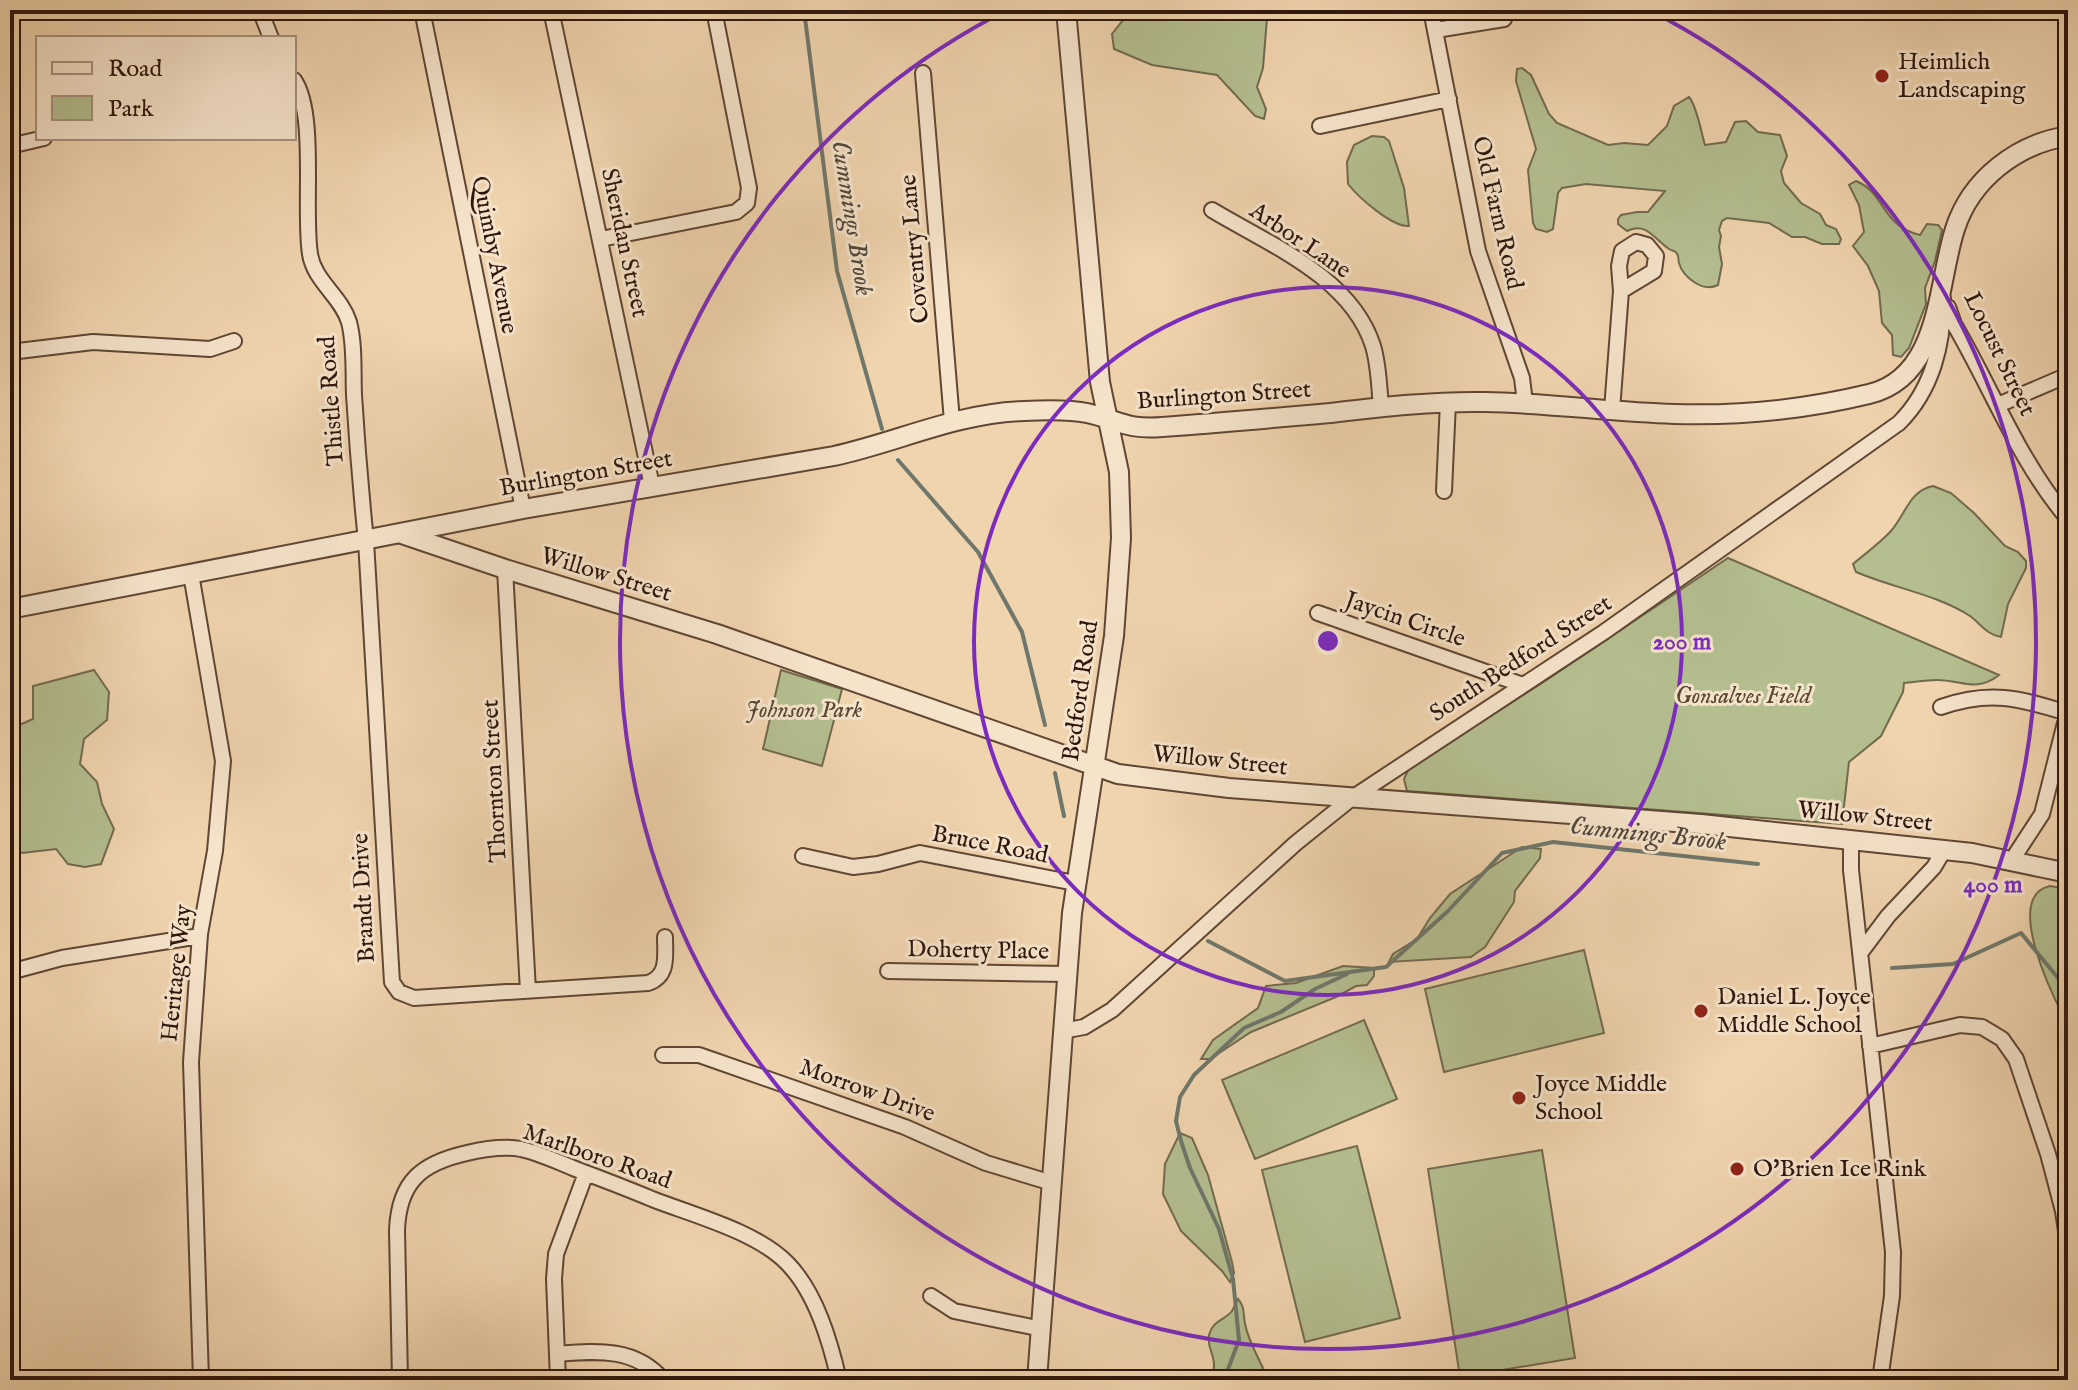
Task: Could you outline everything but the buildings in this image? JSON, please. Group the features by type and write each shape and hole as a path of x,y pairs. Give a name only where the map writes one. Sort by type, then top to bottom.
{"street":[{"path":"260,10 270,36"},
{"name":"Quimby Avenue","path":"422,10 523,509"},
{"name":"Sheridan Street","path":"551,10 652,486"},
{"path":"601,239 736,212 748,199 749,188 714,10"},
{"name":"Bedford Road","path":"1037,1380 1075,883 1114,636 1121,557 1119,472 1097,355 1066,10"},
{"name":"Old Farm Road","path":"1431,10 1478,251 1522,378 1525,403"},
{"path":"1436,30 1504,19"},
{"name":"Coventry Lane","path":"923,73 952,421"},
{"name":"Thistle Road","path":"296,84 304,99 311,262 340,301 350,326 366,541"},
{"path":"1320,126 1449,99"},
{"name":"Burlington Street","path":"10,609 523,509 834,456 882,445 952,421 1030,410 1084,413 1141,428 1448,402 1525,403 1673,414 1734,413 1831,401 1880,391 1902,378 1917,359 1928,337 1943,287 1955,227 1967,202 1982,182 2017,153 2047,140 2068,136"},
{"path":"10,146 36,140"},
{"name":"Arbor Lane","path":"1212,210 1324,277 1347,299 1360,317 1373,347 1381,407"},
{"name":"Locust Street","path":"1943,287 1954,324 2039,483 2068,519"},
{"name":"South Bedford Street","path":"1062,1031 1084,1027 1112,1010 1286,852 1352,798 1665,589 1899,423 1922,395 1941,344 1943,287"},
{"path":"1612,410 1621,291"},
{"path":"10,352 93,342 210,349 234,341"},
{"path":"1998,405 2068,375"},
{"path":"1444,491 1448,402"},
{"name":"Willow Street","path":"402,534 717,634 1118,774 1188,784 1701,824 1944,850 2012,860 2068,873"},
{"name":"Brandt Drive","path":"366,541 392,982 399,992 414,998 650,983 660,977 665,968 665,937"},
{"name":"Thornton Street","path":"505,569 528,991"},
{"name":"Heritage Way","path":"191,574 223,761 215,851 200,936 191,1062 201,1380"},
{"name":"Jaycin Circle","path":"1318,613 1523,685"},
{"path":"1941,707 1969,699 2011,697 2068,712 2042,814 2012,860"},
{"path":"1851,840 1851,870 1893,1266 1880,1380"},
{"path":"1861,952 1888,916 1934,867 1944,850"},
{"name":"Bruce Road","path":"803,856 853,867 920,853 1075,883"},
{"path":"10,972 62,958 200,936"},
{"name":"Doherty Place","path":"888,971 1066,974"},
{"path":"1870,1046 1967,1024 1988,1030 2002,1039 2016,1059 2048,1154 2063,1211 2068,1245"},
{"name":"Morrow Drive","path":"663,1055 699,1055 896,1123 986,1163 1052,1183"},
{"name":"Marlboro Road","path":"400,1380 397,1215 406,1189 418,1174 451,1157 507,1148 526,1150 586,1173 749,1238 781,1257 797,1274 810,1296 839,1380"},
{"path":"558,1380 556,1254 586,1173"},
{"path":"931,1296 954,1311 1042,1329"},
{"path":"557,1354 597,1352 629,1356 649,1366 663,1380"}],"green space":[{"path":"1131,10 1241,10 1253,15 1262,12 1267,18 1263,68 1257,87 1266,109 1264,119 1255,116 1217,75 1152,65 1114,49 1112,34"},
{"path":"1522,68 1531,75 1549,114 1557,123 1608,145 1648,145 1667,126 1674,106 1689,97 1697,113 1705,145 1726,142 1735,122 1746,121 1758,132 1780,135 1787,156 1781,171 1784,183 1801,203 1820,214 1826,225 1836,229 1841,239 1839,244 1822,244 1805,237 1792,237 1769,223 1727,218 1722,221 1719,230 1722,264 1718,285 1706,287 1689,278 1681,268 1676,253 1650,233 1640,228 1627,231 1618,224 1621,215 1648,212 1665,191 1586,184 1562,188 1558,193 1553,229 1547,232 1536,229 1528,170 1536,149 1516,81 1517,69"},
{"path":"1372,136 1384,137 1389,141 1404,188 1409,226 1385,217 1348,184 1347,162 1354,145"},
{"path":"1856,181 1866,186 1907,231 1920,235 1927,224 1938,225 1942,230 1925,288 1926,304 1909,348 1901,357 1893,355 1892,335 1882,323 1879,291 1868,266 1853,246 1864,232 1859,205 1849,185"},
{"path":"1933,486 1951,493 2005,546 2018,552 2026,561 2026,568 2008,604 2001,637 1984,629 1957,608 1856,572 1853,564 1891,531 1918,493"},
{"name":"Gonsalves Field","path":"1728,558 1999,675 1976,684 1937,680 1904,683 1903,692 1881,736 1849,762 1842,824 1407,791 1404,779 1410,766 1542,683"},
{"path":"94,670 109,692 107,720 84,739 80,764 97,782 102,804 114,829 101,864 85,867 68,864 56,849 22,853 10,845 10,729 33,719 33,686"},
{"name":"Johnson Park","path":"781,670 842,689 822,766 763,749"},
{"path":"1522,847 1541,849 1540,858 1515,891 1514,902 1485,947 1471,957 1389,962 1393,954 1417,939 1450,894"},
{"path":"2050,886 2068,889 2068,1025 2043,972 2031,928 2031,908 2036,894"},
{"path":"1584,950 1604,1033 1444,1072 1425,989"},
{"path":"1343,966 1374,968 1374,976 1367,985 1356,986 1251,1032 1210,1059 1201,1059 1213,1040 1258,1008 1266,986 1296,983"},
{"path":"1364,1020 1397,1099 1255,1159 1222,1080"},
{"path":"1180,1133 1192,1138 1208,1175 1232,1262 1234,1273 1230,1282 1181,1231 1163,1194 1165,1164"},
{"path":"1357,1146 1400,1318 1305,1342 1262,1170"},
{"path":"1542,1150 1575,1358 1460,1377 1428,1169"},
{"path":"1238,1299 1243,1308 1249,1339 1268,1380 1211,1380 1214,1360 1209,1335 1213,1327 1232,1311"}],"waterway":[{"name":"Cummings Brook","path":"804,10 837,271 882,429"},
{"name":"Cummings Brook","path":"898,460 978,552 1022,632 1045,725"},
{"name":"Cummings Brook","path":"1055,773 1064,816"},
{"name":"Cummings Brook","path":"1208,941 1285,981 1386,967 1448,911 1502,853 1553,842 1758,864"},
{"name":"Cummings Brook","path":"1892,968 1953,964 2021,933 2068,990"},
{"path":"1224,1380 1239,1340 1233,1279 1219,1229 1190,1168 1181,1141 1176,1121 1180,1097 1194,1075 1244,1028 1281,1012 1315,989 1347,974"}],"place":[{"name":"Heimlich Landscaping","path":"1882,76"},
{"name":"Daniel L. Joyce Middle School","path":"1701,1011"},
{"name":"Joyce Middle School","path":"1519,1098"},
{"name":"O'Brien Ice Rink","path":"1737,1169"}]}
